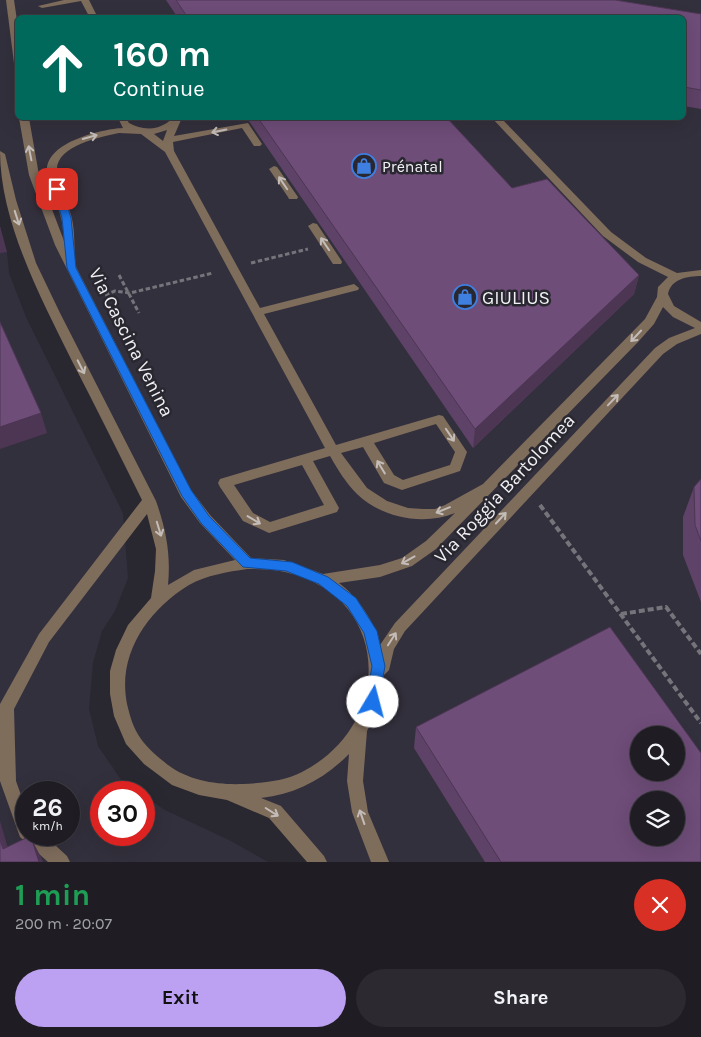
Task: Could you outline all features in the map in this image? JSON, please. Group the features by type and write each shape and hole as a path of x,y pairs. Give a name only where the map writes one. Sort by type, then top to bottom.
{"street":[{"path":"10,0 15,39"},
{"path":"41,3 78,0"},
{"path":"84,0 92,15"},
{"name":"Via Cascina Venina","path":"24,120 34,176 60,245 88,301 186,493 205,519 247,563"},
{"path":"123,120 125,125 168,145 332,450 363,493 378,504 396,511 424,515 440,513 486,488"},
{"path":"72,268 66,218 53,174 52,164 59,154 75,142 93,136 159,130 176,120"},
{"path":"168,145 176,120"},
{"path":"498,120 607,234 642,260 676,276 700,272"},
{"path":"168,145 180,139 242,121 257,144"},
{"path":"0,158 31,263 54,313 149,501 163,541 164,568 158,599"},
{"path":"274,169 293,197"},
{"path":"313,226 337,262"},
{"name":"Via Roggia Bartolomea","path":"324,580 380,571 407,562 431,545 650,321 663,296 664,288 676,276"},
{"path":"258,312 354,288"},
{"path":"663,296 666,305 674,314 686,321 701,326"},
{"name":"Via Roggia Bartolomea","path":"373,702 387,646 400,627 659,351 673,340 701,330"},
{"path":"305,458 332,508 269,528 248,517 225,483 305,458 365,440 439,419 461,452 455,468 402,485 388,479 365,440"},
{"path":"15,800 8,781 6,708 44,638 149,501"},
{"path":"228,793 267,791 304,779 335,758 359,732 373,702 378,666 370,631 351,602 324,580 287,566 247,563 215,569 192,578 158,599 141,617 126,641 118,667 116,694 122,718 133,741 163,771 200,788 228,793 275,812 318,862"},
{"path":"359,732 355,781 360,812 380,862"},
{"path":"43,846 61,862"}],"path":[{"path":"88,301 115,291 130,293 325,244"},
{"path":"119,276 130,293 139,313"},
{"path":"522,495 541,506 701,723"},
{"path":"621,614 666,607 701,654"}],"shaded area":[{"path":"0,0 701,0 701,862 318,862 275,812 200,788 133,741 118,667 158,599 163,541 54,313 11,200 0,154"},
{"path":"0,226 7,252 9,273 26,317 123,513 128,578 115,611 102,631 93,663 89,709 98,746 122,781 90,781 90,846 155,846 155,803 165,810 229,840 268,862 0,862"}],"building":[{"path":"176,0 615,0 701,14 701,90 686,87 686,15 186,15"},
{"path":"259,120 449,120 512,188 547,179 639,275 475,429"},
{"path":"0,322 41,413 0,427"},
{"path":"701,479 701,541 695,525 694,487"},
{"path":"610,627 682,726 630,726 630,781 685,781 685,731 701,753 701,862 501,862 416,727"},
{"path":"0,840 3,849 15,843 15,846 34,846 39,862 0,862"}],"place":[{"name":"Prénatal","path":"364,166"},
{"name":"GIULIUS","path":"465,297"}],"route":[{"path":"57,189 66,218 72,268 186,493 205,519 247,563 287,566 324,580 351,602 370,631 378,666 373,702"}]}
